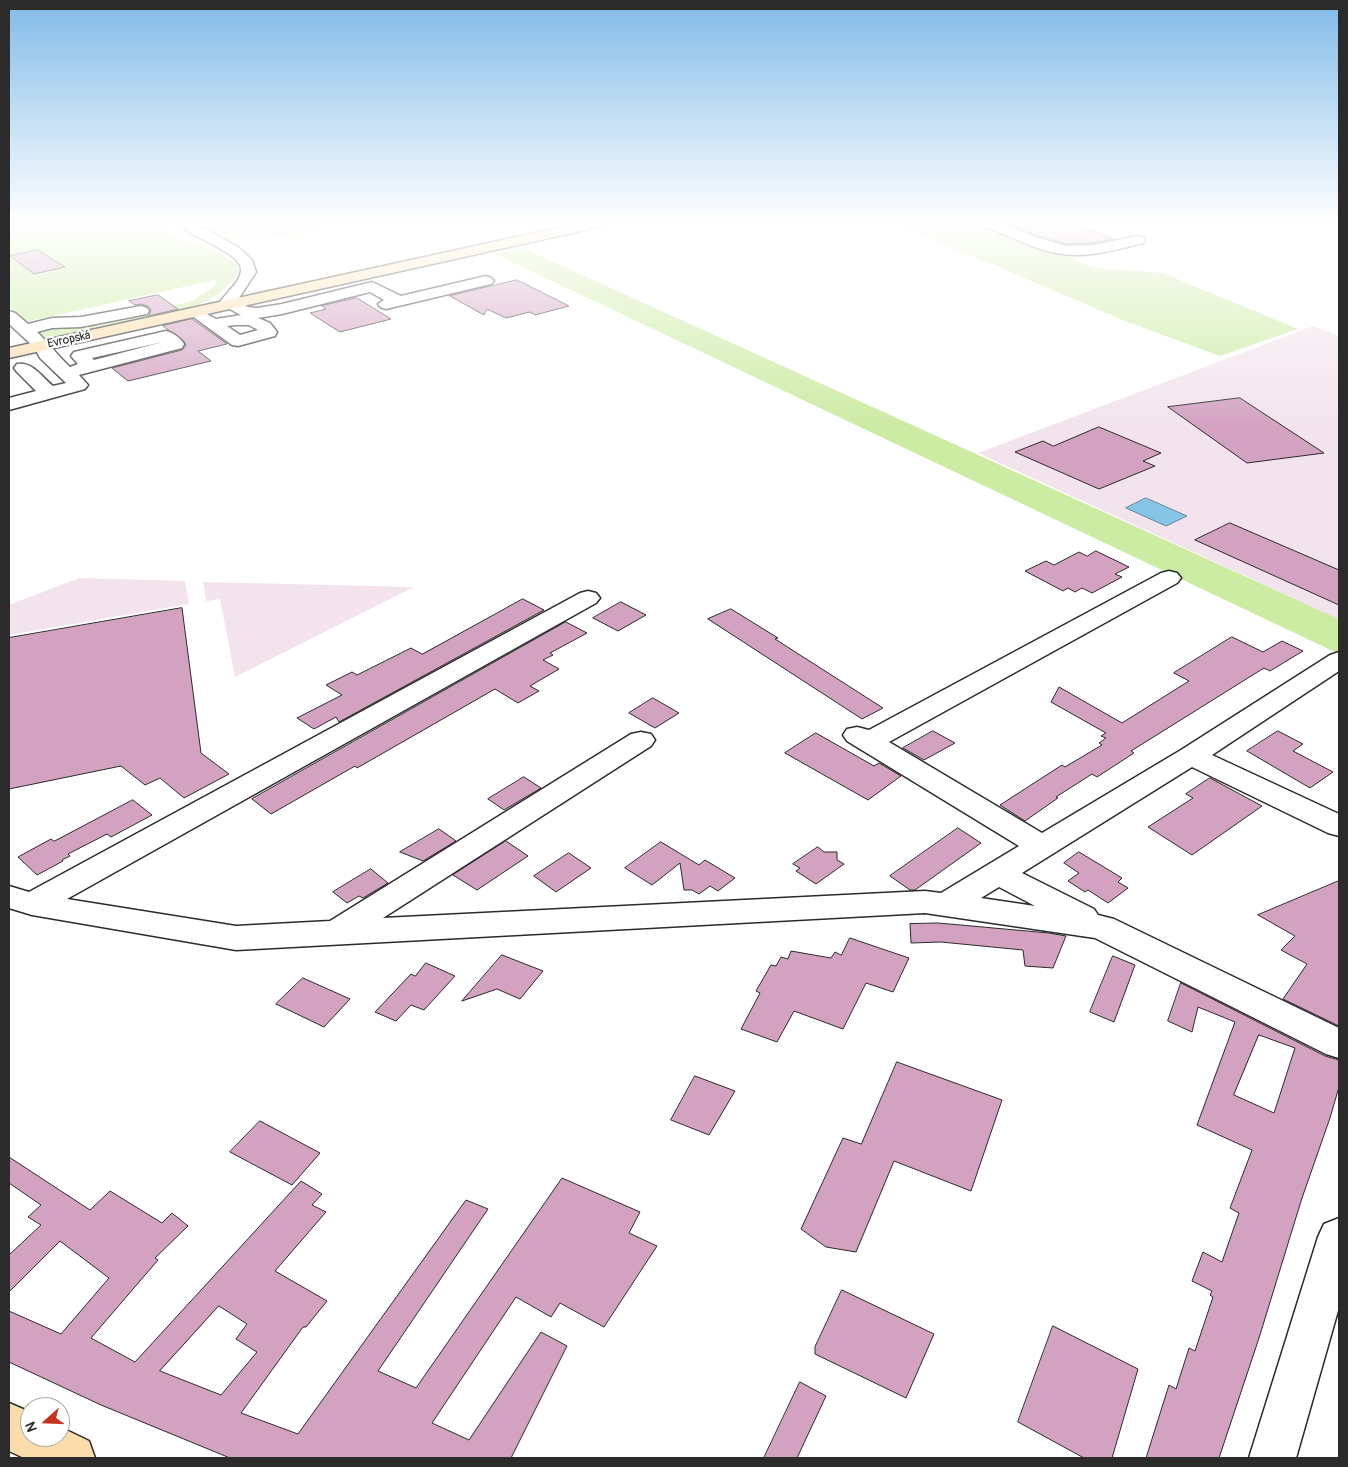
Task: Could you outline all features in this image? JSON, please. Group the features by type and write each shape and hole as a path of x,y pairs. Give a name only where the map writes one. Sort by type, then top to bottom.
{"main road":[{"name":"Evropská","path":"9,354 289,291"},
{"path":"50,1447 72,1458"}],"street":[{"path":"235,291 228,302 244,311 257,312 274,310 353,291"},
{"path":"378,291 393,303 442,291"},
{"path":"24,330 141,311"},
{"path":"196,312 214,324"},
{"path":"9,316 43,346 46,354 80,385 9,404"},
{"path":"66,373 90,367"},
{"path":"24,368 49,393"},
{"path":"1041,846 862,738 1169,578"},
{"path":"20,901 588,598"},
{"path":"946,905 1191,756 1339,660"},
{"path":"336,933 641,740"},
{"path":"1191,756 1339,826"},
{"path":"997,873 1339,1044"},
{"path":"20,901 236,938 924,902 1102,927"},
{"path":"1272,1458 1339,1237"}],"shaded area":[{"path":"1313,326 1339,336 1339,619 978,453"},
{"path":"79,578 185,581 189,604 9,635 9,605"},
{"path":"203,582 414,587 235,677 220,599 206,601"}],"green space":[{"path":"9,291 163,291 25,322 9,306"},
{"path":"206,291 222,291 191,309 44,341 33,330 58,326 61,330 91,323 95,327 153,314 160,310 195,300"},
{"path":"574,291 619,291 1339,619 1339,654"},
{"path":"1056,291 1208,291 1298,329 1220,356 1125,321"}],"water":[{"path":"1146,498 1187,516 1166,526 1126,508"}],"building":[{"path":"469,291 540,291 569,306 535,315 530,312 506,318 487,309 484,315 450,296"},
{"path":"158,295 178,309 149,316 151,310 148,306 135,305 129,301"},
{"path":"357,298 391,319 340,332 310,313 326,309 322,306"},
{"path":"192,319 227,344 198,351 211,361 128,381 112,368 182,350 186,345 184,341 163,326"},
{"path":"1240,398 1324,453 1247,463 1168,407"},
{"path":"1099,427 1161,453 1143,461 1155,466 1099,489 1015,452 1043,441 1053,446"},
{"path":"1230,523 1339,570 1339,605 1195,540"},
{"path":"1096,551 1129,567 1115,574 1122,577 1092,593 1082,588 1075,592 1068,588 1063,591 1025,571 1046,561 1054,565 1079,552 1087,556"},
{"path":"523,599 544,610 339,722 336,717 314,729 297,718 342,695 326,685 352,672 357,675 411,648 422,654"},
{"path":"621,602 646,615 618,631 593,618"},
{"path":"182,608 201,753 229,774 184,798 160,778 145,785 121,766 9,789 9,638"},
{"path":"731,609 883,708 862,719 708,619"},
{"path":"566,622 587,633 550,653 553,655 543,660 559,669 530,686 539,691 518,703 495,689 357,768 355,766 271,814 252,799"},
{"path":"1232,637 1263,652 1282,641 1303,651 1270,671 1264,668 1131,751 1134,753 1097,777 1092,774 1056,797 1058,798 1025,821 1000,805 1062,765 1065,767 1102,745 1099,743 1106,738 1101,736 1106,733 1051,702 1059,687 1122,723 1189,681 1174,673"},
{"path":"653,698 679,713 655,728 629,713"},
{"path":"933,731 955,743 924,760 903,748"},
{"path":"1278,731 1303,744 1293,751 1333,772 1310,788 1247,751"},
{"path":"816,733 874,766 879,763 901,776 868,800 785,753"},
{"path":"524,777 541,788 504,810 488,799"},
{"path":"1210,778 1262,806 1192,855 1148,827 1193,798 1186,794"},
{"path":"133,800 152,815 111,837 107,834 68,854 70,856 63,861 37,875 18,857 51,839 54,841"},
{"path":"958,828 981,843 915,890 910,890 890,876"},
{"path":"439,829 456,841 423,861 400,852"},
{"path":"506,841 528,856 477,890 453,875"},
{"path":"661,842 699,865 705,860 735,878 718,891 710,886 699,894 692,890 684,890 680,863 652,885 625,868"},
{"path":"818,847 824,852 837,852 837,860 844,864 816,884 796,871 800,868 793,864"},
{"path":"1079,852 1122,878 1118,882 1128,888 1108,903 1088,890 1085,892 1068,881 1079,873 1064,863"},
{"path":"569,853 591,868 556,892 534,876"},
{"path":"371,869 388,883 363,898 359,896 347,903 333,892"},
{"path":"1339,881 1339,1026 1283,999 1307,964 1281,950 1295,936 1258,915"},
{"path":"938,923 1066,936 1053,968 1025,966 1023,950 941,942 911,943 910,924"},
{"path":"850,938 909,958 893,992 866,983 843,1029 794,1011 777,1042 741,1029 760,993 756,991 771,965 776,966 781,957 788,959 791,951 831,958 835,952 841,955"},
{"path":"502,955 543,971 520,999 497,989 462,1001"},
{"path":"1113,956 1135,965 1114,1022 1090,1012"},
{"path":"426,963 455,976 424,1010 411,1005 396,1021 375,1012 411,974 415,976"},
{"path":"303,978 350,999 324,1027 276,1004"},
{"path":"1181,983 1325,1056 1339,1060 1339,1087 1330,1118 1302,1198 1259,1338 1219,1458 1146,1458 1169,1385 1176,1389 1189,1348 1195,1351 1213,1297 1210,1295 1212,1291 1192,1281 1203,1252 1222,1262 1239,1213 1230,1208 1252,1150 1197,1125 1235,1022 1198,1007 1192,1032 1168,1021","holes":["1259,1035 1295,1048 1274,1113 1234,1095"]},
{"path":"897,1062 1002,1100 971,1191 894,1161 856,1252 826,1247 801,1229 843,1138 861,1144"},
{"path":"695,1076 735,1091 709,1135 671,1120"},
{"path":"260,1121 320,1153 292,1185 230,1152"},
{"path":"9,1157 90,1210 110,1191 162,1223 172,1213 188,1226 155,1258 158,1260 91,1338 135,1362 301,1181 322,1194 312,1205 326,1212 275,1271 327,1301 306,1327 303,1327 241,1413 298,1434 466,1200 488,1209 378,1371 416,1388 562,1178 640,1212 629,1233 657,1246 604,1327 560,1303 551,1317 516,1297 432,1423 469,1440 541,1332 567,1346 511,1458 230,1458 101,1405 9,1362 9,1311 61,1334 109,1278 60,1241 9,1292 9,1255 41,1225 28,1217 41,1205 9,1183","holes":["219,1306 247,1324 236,1339 257,1352 221,1395 160,1371"]},
{"path":"842,1290 934,1334 906,1398 815,1354 815,1347"},
{"path":"1053,1326 1138,1369 1112,1458 1084,1458 1018,1422"},
{"path":"800,1382 826,1396 797,1458 764,1458"}]}
